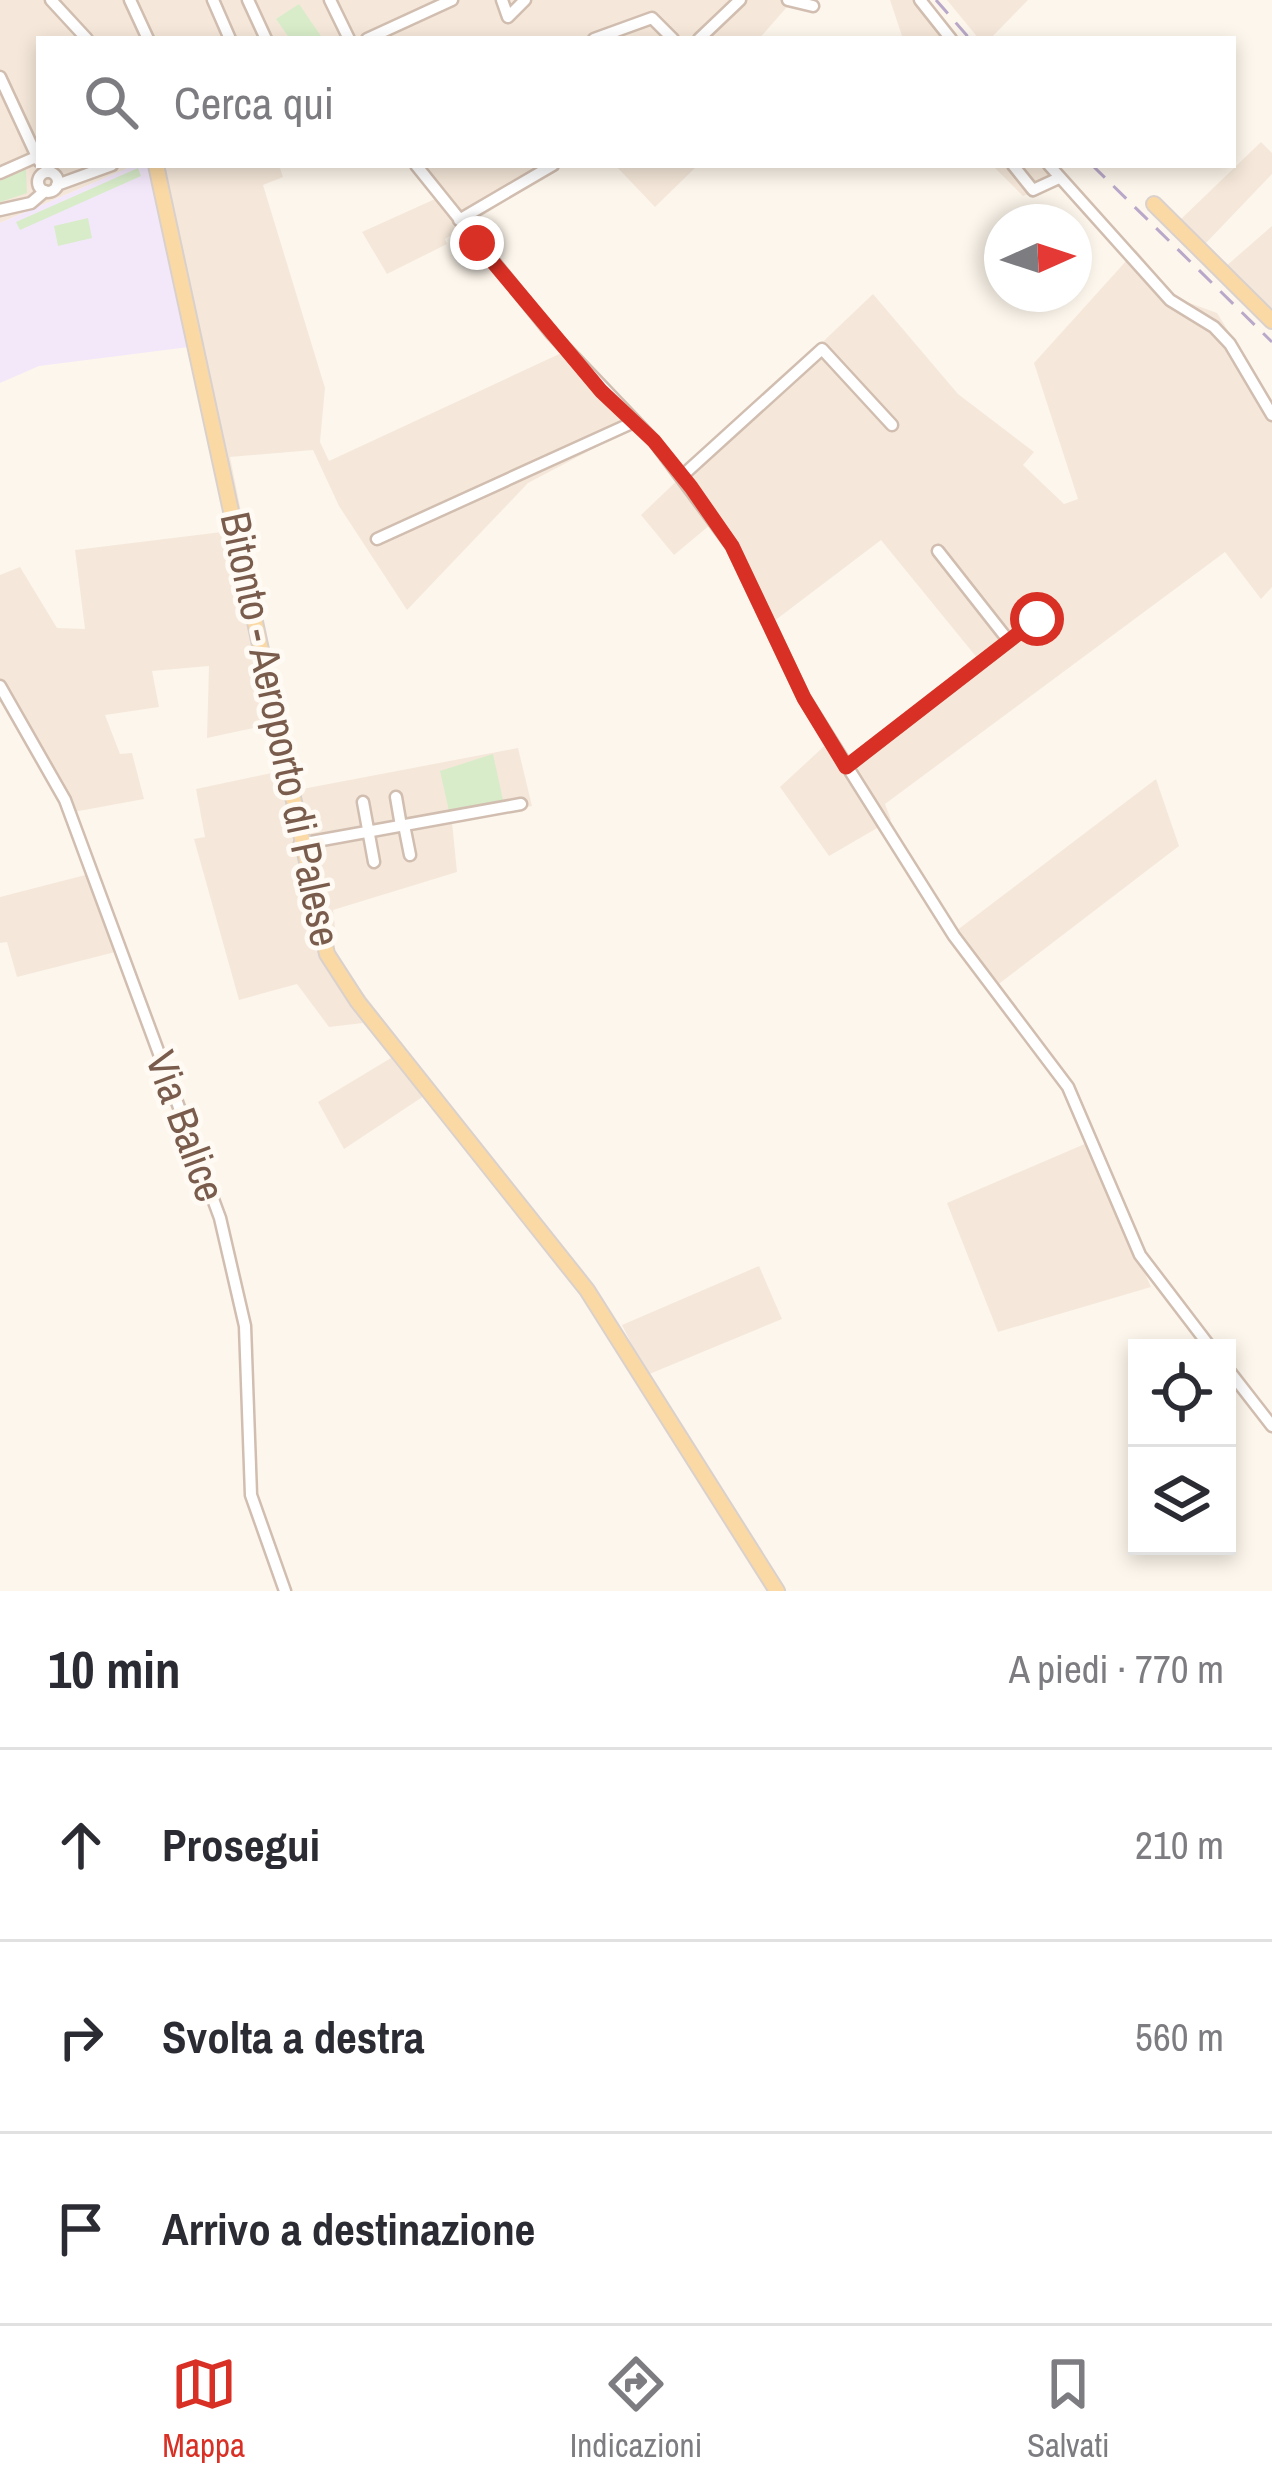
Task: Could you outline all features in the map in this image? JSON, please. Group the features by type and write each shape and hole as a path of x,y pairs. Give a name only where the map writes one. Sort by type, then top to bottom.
{"main road":[{"name":"Bitonto - Aeroporto di Palese","path":"157,168 240,538 320,936 335,971 587,1290 777,1591"},
{"path":"1154,204 1272,321"}],"street":[{"path":"51,0 84,36"},
{"path":"130,0 147,36"},
{"path":"213,0 229,36"},
{"path":"330,0 348,36"},
{"path":"372,36 430,4 452,0"},
{"path":"502,0 508,17 525,0"},
{"path":"702,36 740,0"},
{"path":"788,0 813,6"},
{"path":"920,0 949,36"},
{"path":"251,1 265,36"},
{"path":"602,36 652,18 670,36"},
{"path":"0,76 36,156"},
{"path":"0,173 81,179 105,168"},
{"path":"418,168 551,333 682,476 732,546 804,698 954,936 1068,1087 1140,1255 1204,1339"},
{"path":"459,220 548,168"},
{"path":"1015,168 1033,190 1060,178"},
{"path":"1051,168 1170,300 1214,327 1230,344 1272,415"},
{"path":"0,210 31,203 44,174"},
{"path":"682,476 822,349 892,425"},
{"path":"376,539 634,422"},
{"path":"938,551 1008,640"},
{"path":"846,767 1037,619"},
{"name":"Via Balice","path":"0,686 65,800 220,1218 245,1325 251,1495 285,1591"},
{"path":"396,797 410,855"},
{"path":"363,802 374,862"},
{"path":"300,844 521,804"},
{"path":"1236,1380 1272,1426"}],"shaded area":[{"path":"0,0 793,0 762,36 36,36 36,168 128,168 0,223"},
{"path":"890,0 923,0 956,36 902,36"},
{"path":"947,0 1028,0 993,36 977,36"},
{"path":"1261,142 1272,153 1272,174 1204,245 1179,221"},
{"path":"128,168 149,168 189,347 39,366 0,383 0,223"},
{"path":"149,168 280,168 283,177 263,185 325,388 320,442 329,461 570,349 642,423 528,483 407,610 339,506 313,450 230,457 297,790 518,748 532,806 452,822 457,872 333,910 335,927 327,930 340,963 436,1088 344,1149 318,1102 391,1058 363,1023 329,1027 297,984 239,1000 194,839 205,837 196,789 281,771 272,724 207,738 209,666 152,671 159,707 105,715 120,754 132,753 144,799 68,813 0,692 0,575 20,567 57,628 85,629 75,550 230,531"},
{"path":"412,168 559,168 445,239 447,244 387,274 362,232 435,199"},
{"path":"618,168 695,168 655,207"},
{"path":"995,168 1058,168 1069,180 1023,196"},
{"path":"1272,226 1272,313 1225,267"},
{"path":"1136,250 1176,298 1217,313 1272,401 1272,587 1261,599 1225,552 885,804 891,820 829,856 780,787 833,738 847,761 978,659 881,540 765,628 730,550 710,525 674,555 641,515 873,294 958,394 1034,452 1023,465 1064,504 1078,499 1034,363 1080,312 1092,312 1092,299"},
{"path":"1156,779 1179,846 996,986 956,931"},
{"path":"97,872 127,949 17,977 7,942 0,943 0,897"},
{"path":"1087,1143 1151,1287 998,1332 947,1203"},
{"path":"759,1266 782,1319 647,1375 622,1325"}],"green space":[{"path":"299,4 321,36 288,36 276,19"},
{"path":"138,168 141,176 20,230 16,222"},
{"path":"26,169 27,193 0,202 0,181"},
{"path":"88,218 92,238 58,246 54,226"},
{"path":"493,754 503,800 449,811 440,771"}],"railway":[{"path":"936,0 967,36"},
{"path":"1095,168 1272,342"}],"route":[{"path":"477,243 601,391 654,441 691,487 732,546 804,698 846,767 1037,619"}]}
